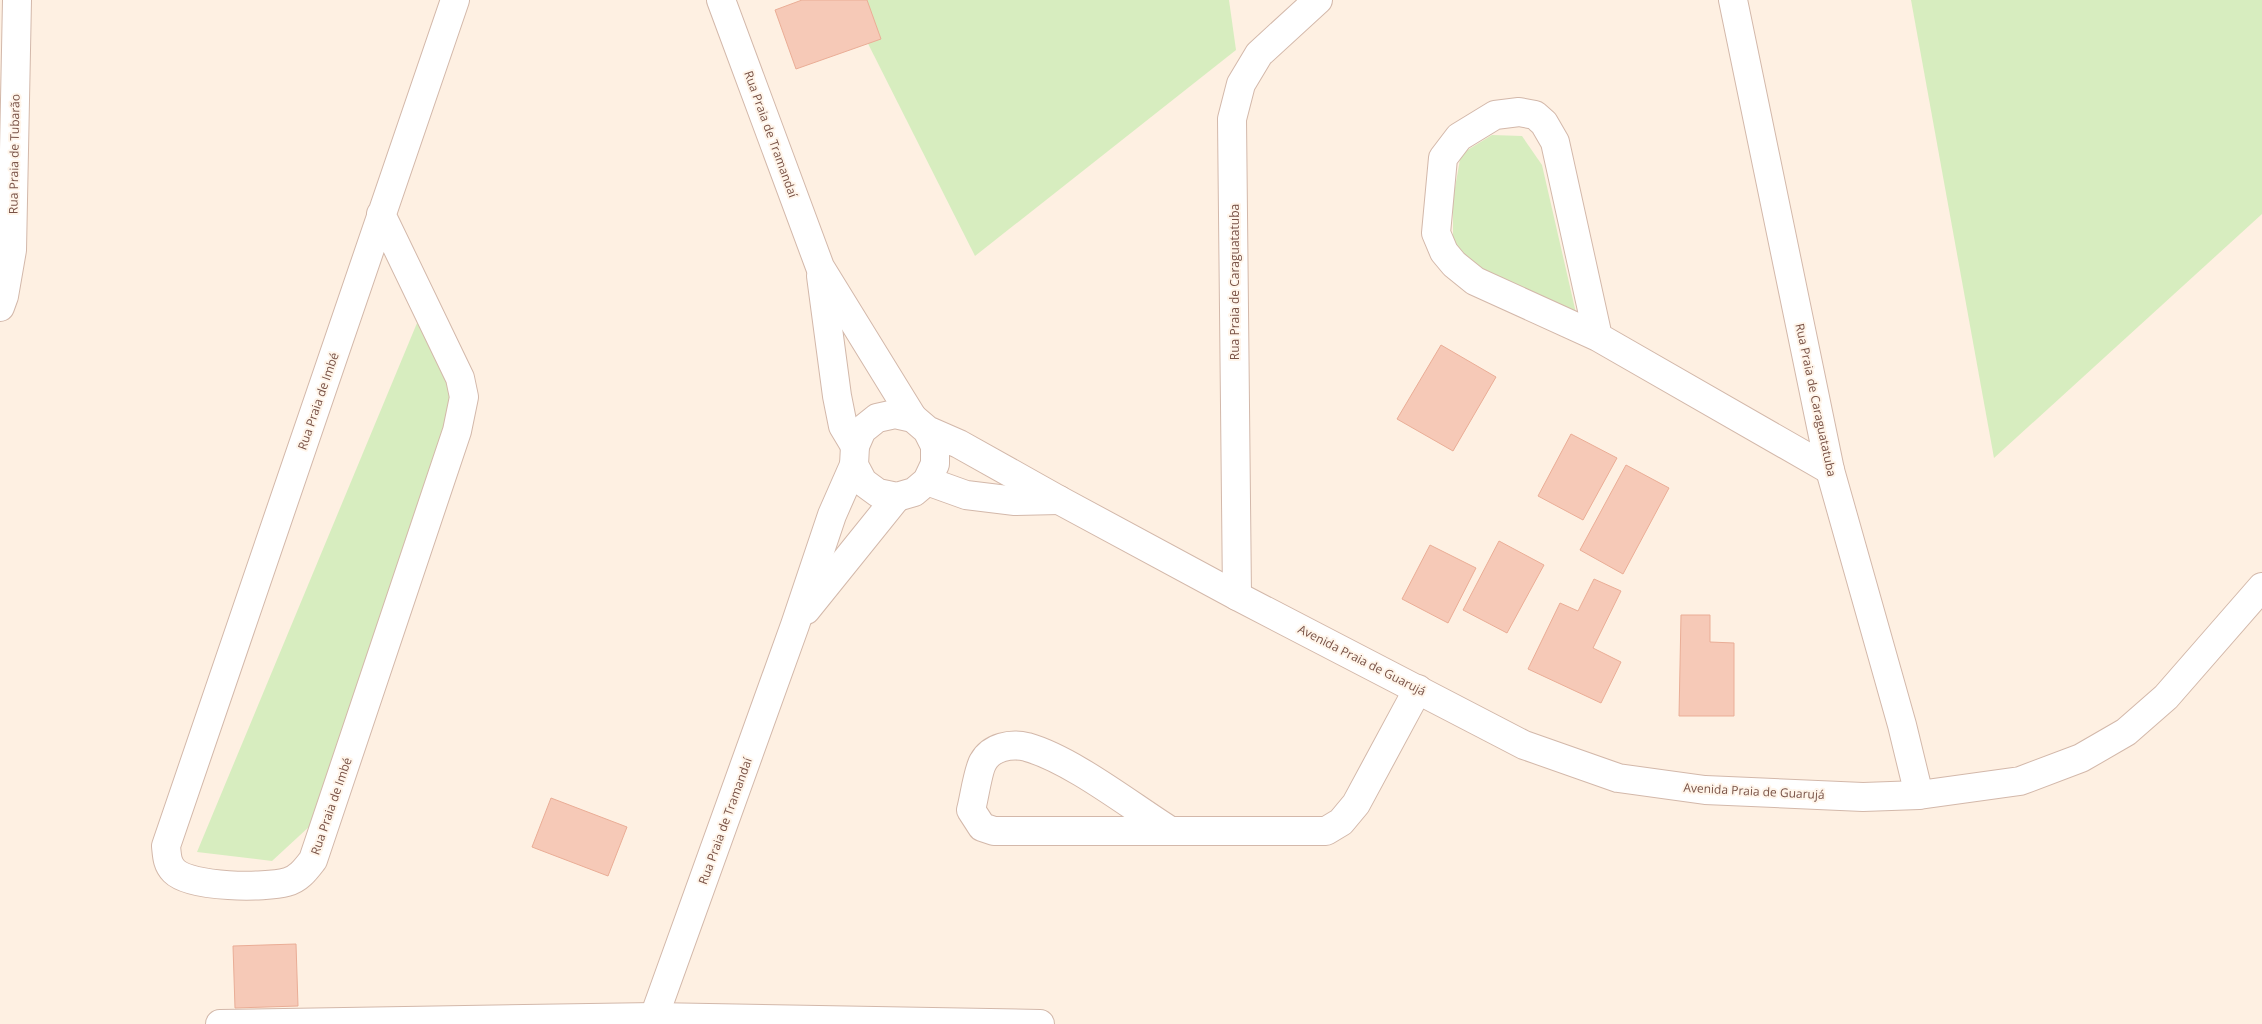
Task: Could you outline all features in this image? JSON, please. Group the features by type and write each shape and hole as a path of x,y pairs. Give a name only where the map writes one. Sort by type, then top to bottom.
{"street":[{"name":"Rua Praia de Tubarão","path":"0,306 4,296 12,250 17,0"},
{"name":"Rua Praia de Imbé","path":"381,214 460,378 464,397 457,431 313,860 302,874 288,882 234,887 182,877 174,871 167,860 166,846 381,214 455,0"},
{"name":"Rua Praia de Tramandaí","path":"722,0 820,267 920,424"},
{"name":"Rua Praia de Caraguatatuba","path":"1237,596 1232,119 1241,84 1259,54 1318,0"},
{"name":"Rua Praia de Caraguatatuba","path":"1733,0 1830,470 1902,725 1919,795"},
{"path":"1598,337 1555,142 1544,123 1535,115 1518,112 1495,115 1459,137 1443,158 1436,233 1444,252 1454,264 1475,281 1598,337 1830,470"},
{"name":"Rua Praia de Tramandaí","path":"654,1017 795,625 832,515 855,456 843,426 836,396 820,267"},
{"path":"895,414 920,424 935,446 935,464 927,481 914,492 897,497 878,493 863,482 855,456 862,430 877,418 895,414"},
{"name":"Avenida Praia de Guarujá","path":"920,424 1237,596 1524,745 1618,778 1705,790 1863,796 1919,795 2020,781 2081,758 2126,732 2166,697 2262,587"},
{"name":"Avenida Praia de Guarujá","path":"927,481 966,495 1015,501 1059,500"},
{"name":"Rua Praia de Tramandaí","path":"795,625 897,497"},
{"path":"1169,830 1072,767 1026,747 1004,746 994,751 983,762 971,810 982,827 994,831 1326,831 1341,822 1356,804 1418,689"},
{"path":"220,1024 548,1021 654,1017 1040,1024"}],"green space":[{"path":"846,0 1229,0 1236,50 975,256"},
{"path":"1911,0 2262,0 2262,214 1994,458"},
{"path":"1492,135 1522,136 1542,165 1576,313 1474,268 1453,245 1453,199 1461,154"},
{"path":"427,299 463,388 311,825 272,861 197,852"}],"building":[{"path":"802,0 867,0 881,39 796,69 775,10"},
{"path":"1441,345 1496,377 1453,451 1397,419"},
{"path":"1571,434 1617,458 1583,520 1538,496"},
{"path":"1626,465 1669,488 1623,574 1580,550"},
{"path":"1499,541 1544,565 1507,633 1463,610"},
{"path":"1430,545 1476,568 1448,623 1402,599"},
{"path":"1594,579 1621,591 1593,648 1621,662 1601,703 1528,669 1560,603 1578,611"},
{"path":"1681,615 1710,615 1710,642 1734,643 1734,716 1679,716"},
{"path":"551,798 627,827 608,876 532,847"},
{"path":"296,944 298,1006 235,1008 233,946"}]}
